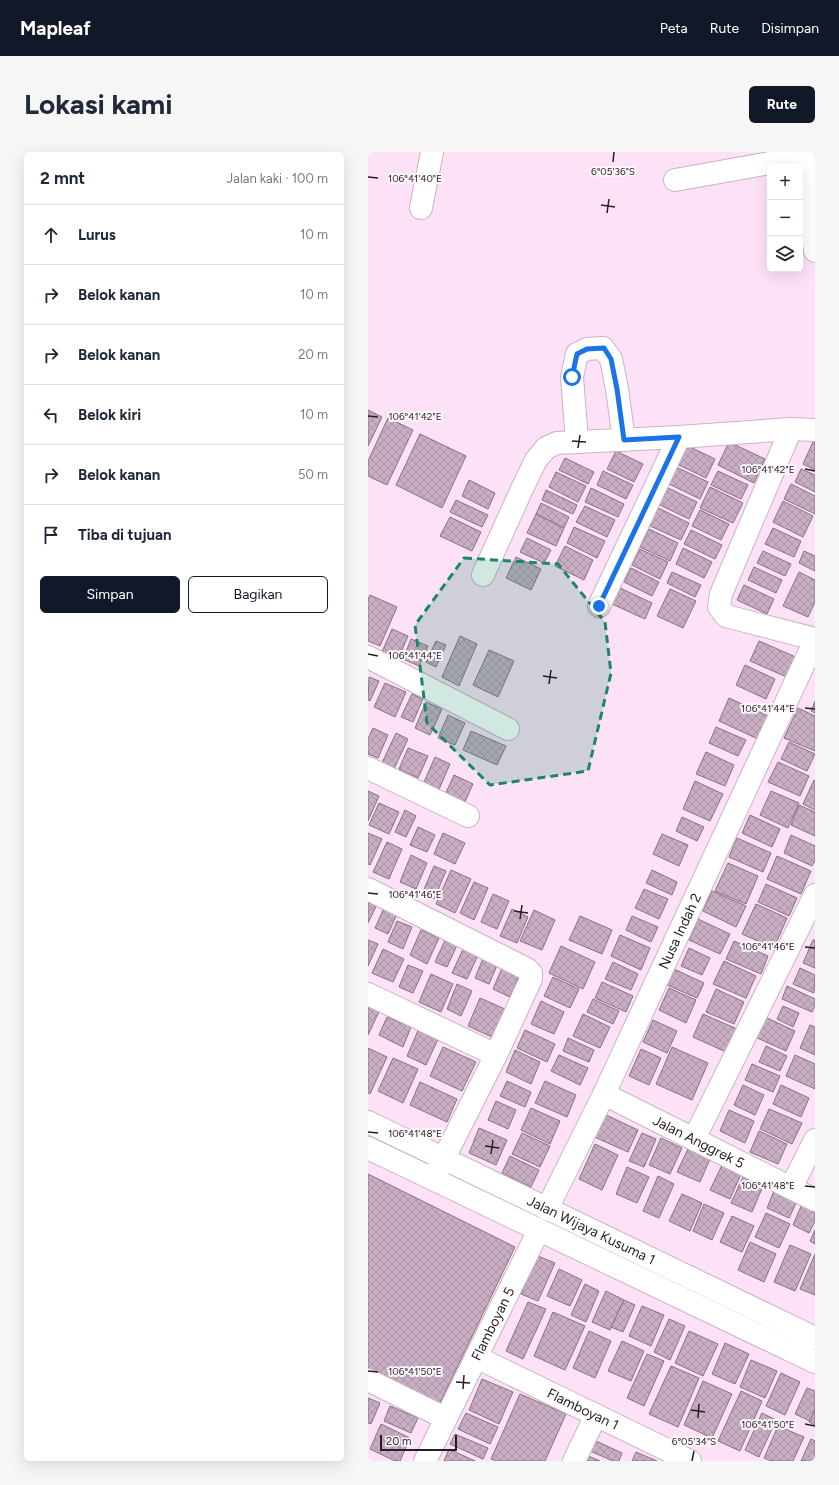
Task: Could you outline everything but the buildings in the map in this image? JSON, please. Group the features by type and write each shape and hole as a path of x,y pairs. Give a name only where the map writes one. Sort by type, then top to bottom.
{"street":[{"path":"422,208 432,152"},
{"path":"675,180 811,155 808,203 815,251"},
{"path":"576,441 572,377 577,354 587,349 604,348 611,359 624,440"},
{"path":"483,575 536,460 546,448 557,443 679,437 791,429 815,430"},
{"path":"791,429 721,594 719,607 726,616 812,646"},
{"path":"599,606 679,437"},
{"name":"Nusa Indah 2","path":"547,1209 604,1094 812,646"},
{"path":"368,658 508,728"},
{"path":"368,768 468,816"},
{"path":"368,888 527,969 531,973 531,979 496,1055 433,1179"},
{"path":"694,1139 815,896"},
{"path":"368,994 496,1055"},
{"name":"Jalan Anggrek 5","path":"604,1094 815,1200"},
{"name":"Jalan Wijaya Kusuma 1","path":"368,1122 815,1338"},
{"path":"791,1188 815,1140"},
{"name":"Jalan Wijaya Kusuma 1","path":"368,1148 815,1362"},
{"name":"Flamboyan 5","path":"425,1461 539,1230"},
{"name":"Flamboyan 1","path":"476,1357 690,1461"},
{"path":"368,1380 445,1418"},
{"path":"574,1461 596,1415"}],"highlighted area":[{"path":"464,558 558,564 605,622 611,673 588,771 490,785 427,723 415,625"}],"route":[{"path":"572,377 577,354 587,349 604,348 611,359 624,440 679,437 599,606"}]}
